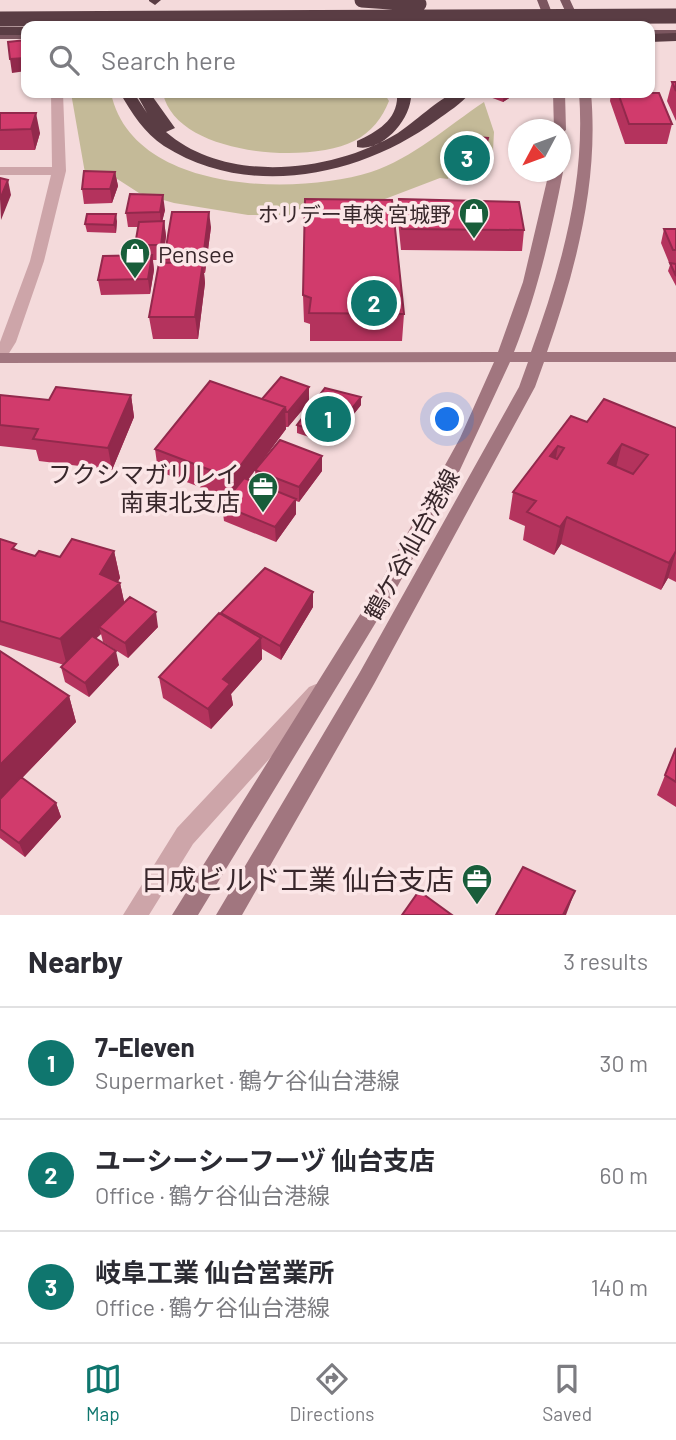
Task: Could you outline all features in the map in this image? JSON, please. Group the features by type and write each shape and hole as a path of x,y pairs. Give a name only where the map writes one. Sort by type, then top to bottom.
{"highway":[{"path":"362,0 478,7 676,12"},
{"path":"133,21 140,1"},
{"path":"147,21 155,1"},
{"path":"0,18 676,12"},
{"path":"655,26 676,26"},
{"path":"0,32 21,32"},
{"path":"655,35 676,35"},
{"path":"130,98 142,122 163,139 190,154 238,167 286,169 337,163 383,148 422,124 456,98"},
{"path":"146,98 153,113 163,123 192,143 235,156 286,160 334,154 371,140 395,122 402,112 403,98"}],"main road":[{"path":"542,0 551,21"},
{"path":"565,0 576,21"},
{"path":"0,18 676,12"}],"street":[{"path":"57,98 59,171 37,261 8,342 0,356 676,357"},
{"path":"559,98 560,119"},
{"name":"鶴ケ谷仙台港線","path":"228,915 367,678 527,387 539,358 583,199 588,128 585,98"},
{"path":"0,171 59,171"},
{"name":"鶴ケ谷仙台港線","path":"184,915 342,665 441,494 505,358 521,313 554,182"},
{"path":"135,915 185,836 342,665"}],"shaded area":[{"path":"72,98 113,98 125,126 150,151 182,168 220,179 260,184 339,180 371,172 416,150 484,102 494,132 493,151 454,148 448,179 440,178 364,207 290,215 248,215 174,203 139,193 108,173 85,173"},
{"path":"165,98 387,98 389,101 376,124 354,141 333,148 306,152 276,153 216,142 191,130 173,114"}],"building":[{"path":"21,41 21,58 10,59 8,42"},
{"path":"655,93 659,93 672,124 629,124 620,98 655,98"},
{"path":"0,113 36,113 31,129 0,130"},
{"path":"460,136 488,138 485,151 479,150 478,158 456,156"},
{"path":"84,171 115,172 110,189 82,189"},
{"path":"0,178 8,180 0,199"},
{"path":"130,194 163,195 160,212 126,213"},
{"path":"305,199 392,200 404,314 309,313 311,298 303,295"},
{"path":"399,199 519,202 524,230 402,229"},
{"path":"172,212 209,212 203,258 164,259"},
{"path":"87,214 116,214 114,225 85,224"},
{"path":"164,221 161,245 135,245 139,222"},
{"path":"664,229 676,229 676,250 673,250"},
{"path":"152,255 148,279 98,280 103,256"},
{"path":"203,262 195,317 149,317 159,263"},
{"path":"670,263 676,264 676,276"},
{"path":"281,377 309,387 288,412 285,407 262,399"},
{"path":"210,381 285,407 231,478 155,449"},
{"path":"56,387 131,395 108,448 33,439 38,429 0,425 0,395 49,400"},
{"path":"325,388 361,397 330,436 297,425"},
{"path":"604,399 676,428 676,551 669,563 567,517 560,527 527,512 536,501 513,492 571,416 587,422","holes":["622,444 648,455 633,474 608,463","558,446 564,448 557,459 550,456"]},
{"path":"280,440 322,456 299,487 255,470"},
{"path":"244,478 296,499 275,527 222,505"},
{"path":"0,539 16,544 12,549 35,556 39,551 60,557 72,539 114,551 100,574 120,583 60,639 0,621"},
{"path":"265,568 313,592 280,646 221,613"},
{"path":"130,597 156,612 125,643 99,627"},
{"path":"219,613 261,638 223,679 230,684 208,709 159,677"},
{"path":"92,636 116,651 85,683 61,667"},
{"path":"0,651 69,696 0,765"},
{"path":"676,748 676,782 665,775"},
{"path":"21,777 56,803 19,843 0,829 0,799"},
{"path":"523,867 575,891 563,915 496,915"},
{"path":"419,891 452,915 402,915"}],"place":[{"name":"岐阜工業 仙台営業所","path":"467,158"},
{"name":"ホリデー車検 宮城野","path":"474,240"},
{"name":"Pensee","path":"135,280"},
{"name":"ユーシーシーフーヅ 仙台支店","path":"374,303"},
{"name":"7-Eleven","path":"328,419"},
{"name":"フクシマガリレイ 南東北支店","path":"263,514"},
{"name":"日成ビルド工業 仙台支店","path":"477,906"}]}
